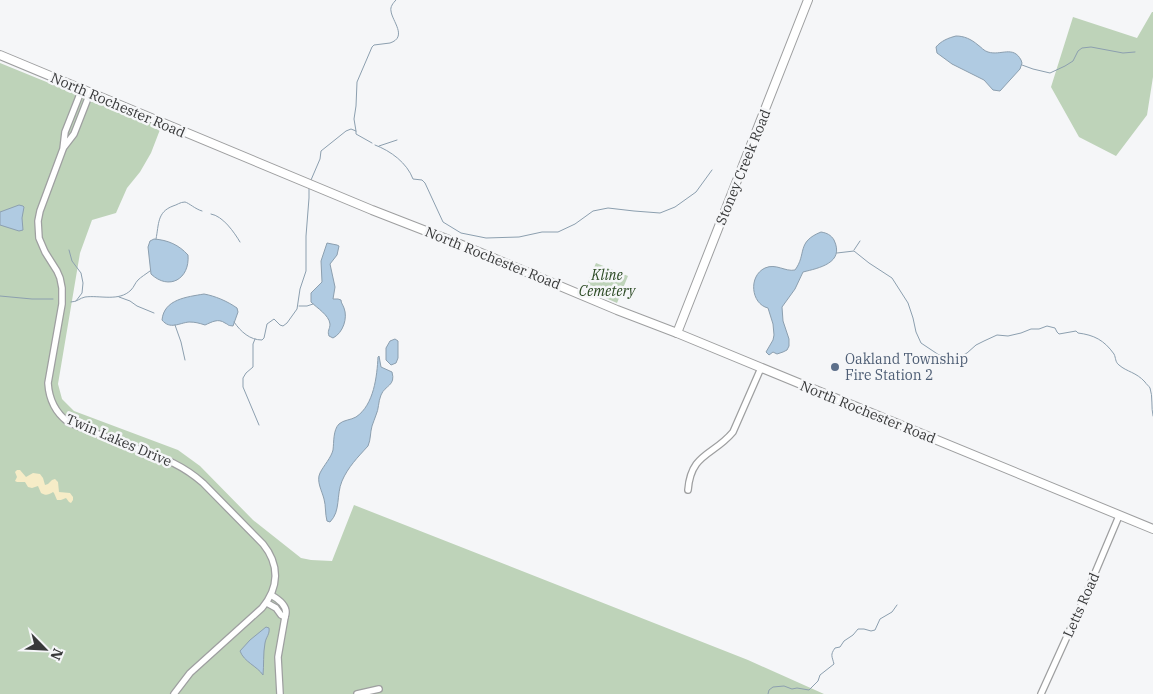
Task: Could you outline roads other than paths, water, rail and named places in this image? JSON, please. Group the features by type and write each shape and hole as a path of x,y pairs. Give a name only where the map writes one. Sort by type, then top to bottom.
{"main road":[{"name":"Stoney Creek Road","path":"677,333 808,0"},
{"name":"North Rochester Road","path":"0,55 372,210 677,333 1153,530"}],"street":[{"name":"Twin Lakes Drive","path":"82,89 65,132 63,149 38,221 41,245 57,271 62,284 62,304 48,384 49,394 59,413 68,422 173,462 188,471 203,483 263,544 274,564 274,587 267,603 190,673 174,694"},
{"name":"Twin Lakes Drive","path":"63,149 74,134 90,92"},
{"path":"688,490 689,479 694,466 701,458 726,440 732,432 742,414 761,368"},
{"name":"Letts Road","path":"1041,694 1119,516"},
{"path":"271,596 280,600 287,612 278,657 280,694"},
{"path":"267,603 276,608 285,617"},
{"path":"357,694 379,689"}],"water":[{"path":"956,36 970,40 988,52 1014,53 1021,60 1020,69 1000,91 993,90 984,80 952,64 937,53 936,47 938,45"},
{"path":"19,205 24,207 22,218 23,230 19,231 0,225 0,212"},
{"path":"821,232 833,238 836,254 829,263 803,272 795,289 782,307 789,346 783,352 777,354 773,352 769,355 766,352 773,340 773,324 768,308 762,305 755,296 754,283 756,277 765,268 769,267 795,270 799,264 805,244 813,236"},
{"path":"154,239 173,244 181,248 188,255 186,270 177,280 165,282 151,274 148,247 150,241"},
{"path":"327,243 339,246 337,255 330,264 335,287 333,299 341,300 345,312 344,325 337,336 333,338 328,334 329,321 311,302 311,293 322,282 321,261"},
{"path":"204,294 221,299 237,308 238,312 233,326 217,321 205,325 189,322 168,325 162,320 164,313 172,303 184,298"},
{"path":"395,339 398,341 398,358 396,363 391,365 386,360 386,348 390,341"},
{"path":"379,356 381,367 392,372 393,380 379,400 368,446 344,476 340,486 336,513 330,522 327,521 319,476 332,453 335,433 339,424 356,417 362,412 371,398"},
{"path":"266,627 269,630 264,647 263,675 244,658 240,651"}],"waterway":[{"path":"356,131 354,119 357,82 372,47 374,45 390,43 398,37 398,29 391,10 396,0"},
{"path":"1022,65 1050,73 1073,61 1078,51 1082,48 1091,47 1123,53 1135,52"},
{"path":"311,180 320,159 321,151 346,131 351,129 356,131 356,134 372,143"},
{"path":"379,146 397,140"},
{"path":"375,145 398,158 407,168 413,179 422,180 425,183 443,222 461,233 486,238 519,237 542,232 558,232 575,224 593,211 608,208 660,213 675,207 696,192 712,170"},
{"path":"234,322 246,335 262,340 267,324 274,319 283,326 297,309 300,289 306,271 309,188"},
{"path":"156,239 161,215 168,209 185,202 202,211"},
{"path":"211,214 224,221 240,242"},
{"path":"854,250 860,241"},
{"path":"69,250 72,261 81,273 83,283 82,293 76,301"},
{"path":"837,253 854,251 892,278 908,303 921,343 939,355 961,356 976,345 997,335 1008,336 1047,326 1055,328 1059,334 1076,331 1094,337 1106,345 1114,354 1118,364 1138,376 1150,387 1153,416"},
{"path":"71,302 85,297 121,296 131,290 138,280 150,271"},
{"path":"0,296 53,299"},
{"path":"119,297 154,313"},
{"path":"299,306 313,304"},
{"path":"175,325 185,360"},
{"path":"255,339 253,344 253,367 243,378 243,387 259,425"},
{"path":"768,694 769,690 773,687 784,686 792,689 809,690 818,681 820,675 834,664 832,654 835,648 840,647 858,629 875,630 880,619 892,612 897,605"}],"place":[{"name":"Oakland Township Fire Station 2","path":"835,367"}],"park label":[{"name":"Kline Cemetery","path":"607,284"}]}
